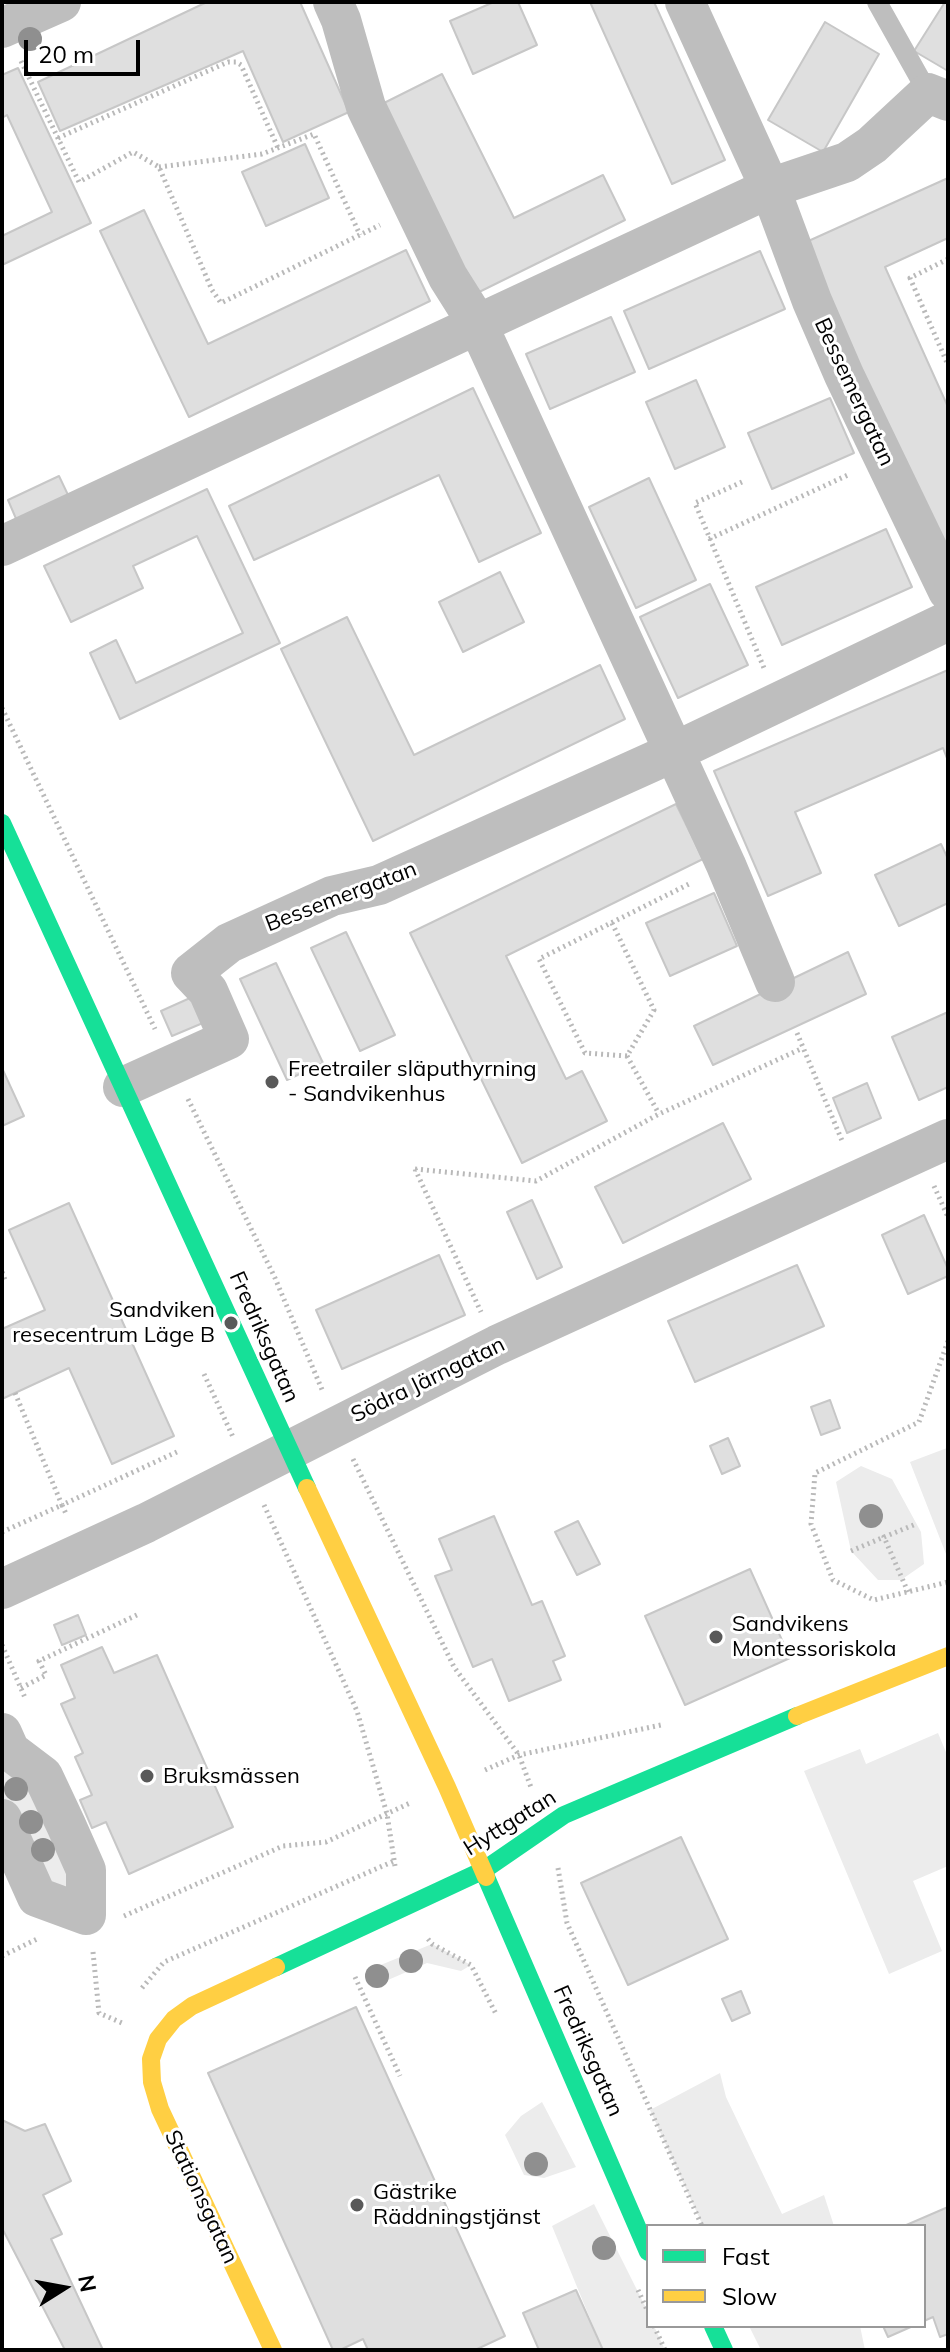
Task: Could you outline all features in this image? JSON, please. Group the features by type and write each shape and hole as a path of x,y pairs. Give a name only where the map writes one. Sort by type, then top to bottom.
{"street":[{"path":"4,28 61,2"},
{"path":"333,2 366,107 448,277 477,323 726,865 775,982"},
{"name":"Bessemergatan","path":"685,2 770,188 823,325 948,591"},
{"path":"2,546 770,188 847,162 938,97"},
{"name":"Bessemergatan","path":"123,1087 229,1039 208,991 191,973 229,943 332,896 379,885 674,752 948,621"},
{"name":"Fredriksgatan","path":"2,823 484,1870 646,2247"},
{"name":"Södra Järngatan","path":"2,1589 146,1523 497,1345 948,1139"},
{"name":"Hyttgatan","path":"158,2039 174,2019 192,2006 484,1870 564,1815 782,1722 948,1656"},
{"path":"2,1819 37,1897 86,1915 86,1870 43,1776 5,1752"},
{"name":"Fredriksgatan","path":"484,1870 524,1939 604,2103"},
{"name":"Stationsgatan","path":"158,2039 151,2059 152,2082 160,2109 273,2350"},
{"path":"714,2328 724,2350"}],"lane":[{"path":"877,2 938,97"}],"path":[{"path":"4,28 79,182 133,152 159,167 212,290 221,303 414,207"},
{"path":"58,138 228,62 236,62 241,65 278,148"},
{"path":"159,167 262,154 314,134 360,235"},
{"path":"948,259 910,278 948,365"},
{"path":"709,539 884,459"},
{"path":"742,482 695,503 779,702"},
{"path":"2,708 275,1278 337,1425 454,1667 519,1755 666,1724"},
{"path":"627,1056 585,1053 539,959 726,865"},
{"path":"612,923 654,1010 627,1056"},
{"path":"797,1033 858,1179"},
{"path":"497,1345 415,1169 536,1181 659,1114 803,1048"},
{"path":"627,1056 659,1114"},
{"path":"2,1272 5,1280"},
{"path":"948,1341 919,1422 815,1473 811,1524 833,1580 874,1600 948,1582"},
{"path":"15,1393 67,1516"},
{"path":"2,1532 179,1451"},
{"path":"851,1551 916,1524"},
{"path":"884,1537 908,1592"},
{"path":"21,1688 46,1675 39,1661 139,1614"},
{"path":"121,1917 283,1846 326,1842 387,1814"},
{"path":"139,1992 164,1962 394,1861"},
{"path":"567,1923 701,2224"},
{"path":"2,1956 40,1938"},
{"path":"432,1944 471,1965"},
{"path":"92,1945 99,2013 127,2025 131,2014"},
{"path":"354,1976 400,2076"},
{"path":"655,2328 665,2350"}],"shaded area":[{"path":"947,1448 948,1553 946,1554 910,1462"},
{"path":"861,1466 892,1479 921,1532 924,1564 901,1580 878,1580 851,1551 836,1482"},
{"path":"938,1733 948,1757 948,1866 913,1881 942,1951 889,1974 804,1771 860,1749 866,1764"},
{"path":"10,1751 86,1915 37,1897 2,1819 2,1772"},
{"path":"432,1944 471,1965 461,1971 427,1963 372,1987 366,1971"},
{"path":"720,2073 726,2097 782,2214 824,2195 833,2224 702,2224 650,2110"},
{"path":"542,2102 576,2167 544,2178 524,2175 505,2135 521,2116"},
{"path":"594,2204 646,2308 646,2328 655,2328 665,2350 603,2350 552,2226"},
{"path":"750,2328 860,2328 865,2350 761,2350"}],"building":[{"path":"207,2 300,2 349,112 283,142 243,51 60,131 38,82"},
{"path":"494,2 518,2 537,45 473,74 450,21"},
{"path":"590,2 654,2 725,160 672,184"},
{"path":"945,2 948,2 948,71 914,51"},
{"path":"825,22 879,54 823,152 768,120"},
{"path":"18,68 91,223 2,265 2,236 52,212 7,115 2,118 2,75"},
{"path":"442,74 514,218 603,175 625,220 471,296 378,106"},
{"path":"305,144 329,198 266,226 242,172"},
{"path":"948,178 948,238 885,267 948,407 948,562 804,243"},
{"path":"144,210 208,344 406,250 430,301 189,417 100,231"},
{"path":"760,251 785,309 649,369 624,311"},
{"path":"611,317 635,372 550,409 526,354"},
{"path":"696,380 725,447 675,469 646,402"},
{"path":"473,388 541,533 479,562 439,475 254,560 229,506"},
{"path":"830,398 854,453 772,489 748,433"},
{"path":"59,476 69,497 17,521 8,500"},
{"path":"649,478 696,580 636,608 589,507"},
{"path":"207,489 280,643 120,719 90,653 116,640 136,683 243,633 197,536 133,566 143,588 71,622 44,566"},
{"path":"886,529 912,587 782,645 756,587"},
{"path":"500,572 524,622 463,652 439,602"},
{"path":"710,584 748,665 678,698 640,617"},
{"path":"347,617 414,755 600,665 625,719 373,841 281,649"},
{"path":"948,670 948,761 943,748 795,812 821,873 768,896 714,771"},
{"path":"676,804 703,859 506,956 566,1079 582,1071 607,1121 522,1163 410,933"},
{"path":"941,844 948,859 948,903 899,926 875,875"},
{"path":"714,893 737,946 670,976 646,923"},
{"path":"346,932 395,1035 360,1051 311,948"},
{"path":"848,952 866,994 713,1065 694,1026"},
{"path":"276,963 323,1063 287,1080 240,979"},
{"path":"199,994 210,1020 172,1036 161,1011"},
{"path":"948,1012 948,1087 919,1100 892,1037"},
{"path":"2,1068 24,1116 2,1126"},
{"path":"867,1083 881,1118 847,1133 833,1098"},
{"path":"723,1123 751,1179 623,1243 595,1187"},
{"path":"532,1200 562,1267 537,1279 507,1212"},
{"path":"69,1203 174,1436 112,1464 69,1368 2,1399 2,1329 45,1310 9,1230"},
{"path":"924,1215 948,1269 948,1276 908,1294 882,1235"},
{"path":"439,1255 465,1315 342,1369 316,1310"},
{"path":"797,1265 824,1326 695,1382 668,1321"},
{"path":"830,1400 840,1428 821,1435 811,1407"},
{"path":"728,1438 740,1466 722,1474 710,1446"},
{"path":"494,1516 532,1605 542,1601 565,1656 553,1661 561,1680 509,1701 492,1659 473,1667 435,1576 452,1570 439,1539"},
{"path":"578,1521 600,1564 577,1575 555,1532"},
{"name":"Sandvikens Montessoriskola","path":"750,1569 790,1658 685,1705 645,1616"},
{"path":"78,1615 86,1635 62,1645 54,1625"},
{"name":"Bruksmässen","path":"102,1647 114,1673 157,1655 233,1827 129,1874 106,1822 92,1828 80,1800 92,1795 75,1757 83,1753 61,1704 75,1698 61,1665"},
{"path":"681,1837 728,1939 628,1985 581,1883"},
{"path":"741,1991 750,2013 732,2021 722,1999"},
{"name":"Gästrike Räddningstjänst","path":"356,2007 505,2336 475,2350 368,2350 363,2339 340,2350 333,2350 208,2073"},
{"path":"2,2120 25,2131 45,2124 71,2181 43,2195 62,2234 51,2239 103,2350 65,2350 2,2228"},
{"path":"948,2207 948,2334 940,2337 933,2317 926,2320 926,2224 909,2224"},
{"path":"576,2290 603,2350 539,2350 523,2313"},
{"path":"884,2328 908,2328 888,2337"}],"traffic: fast":[{"path":"2,823 307,1488"},
{"path":"276,1967 484,1870 564,1815 797,1716"},
{"path":"486,1877 646,2247"},
{"path":"714,2328 724,2350"}],"traffic: slow":[{"path":"307,1488 486,1877"},
{"path":"797,1716 948,1656"},
{"path":"273,2350 160,2109 152,2082 151,2059 158,2039 174,2019 192,2006 276,1967"}],"place":[{"name":"Freetrailer släputhyrning - Sandvikenhus","path":"272,1082"},
{"name":"Sandviken resecentrum Läge B","path":"231,1323"},
{"name":"Sandvikens Montessoriskola","path":"716,1637"},
{"name":"Bruksmässen","path":"147,1776"},
{"name":"Gästrike Räddningstjänst","path":"357,2205"}]}
